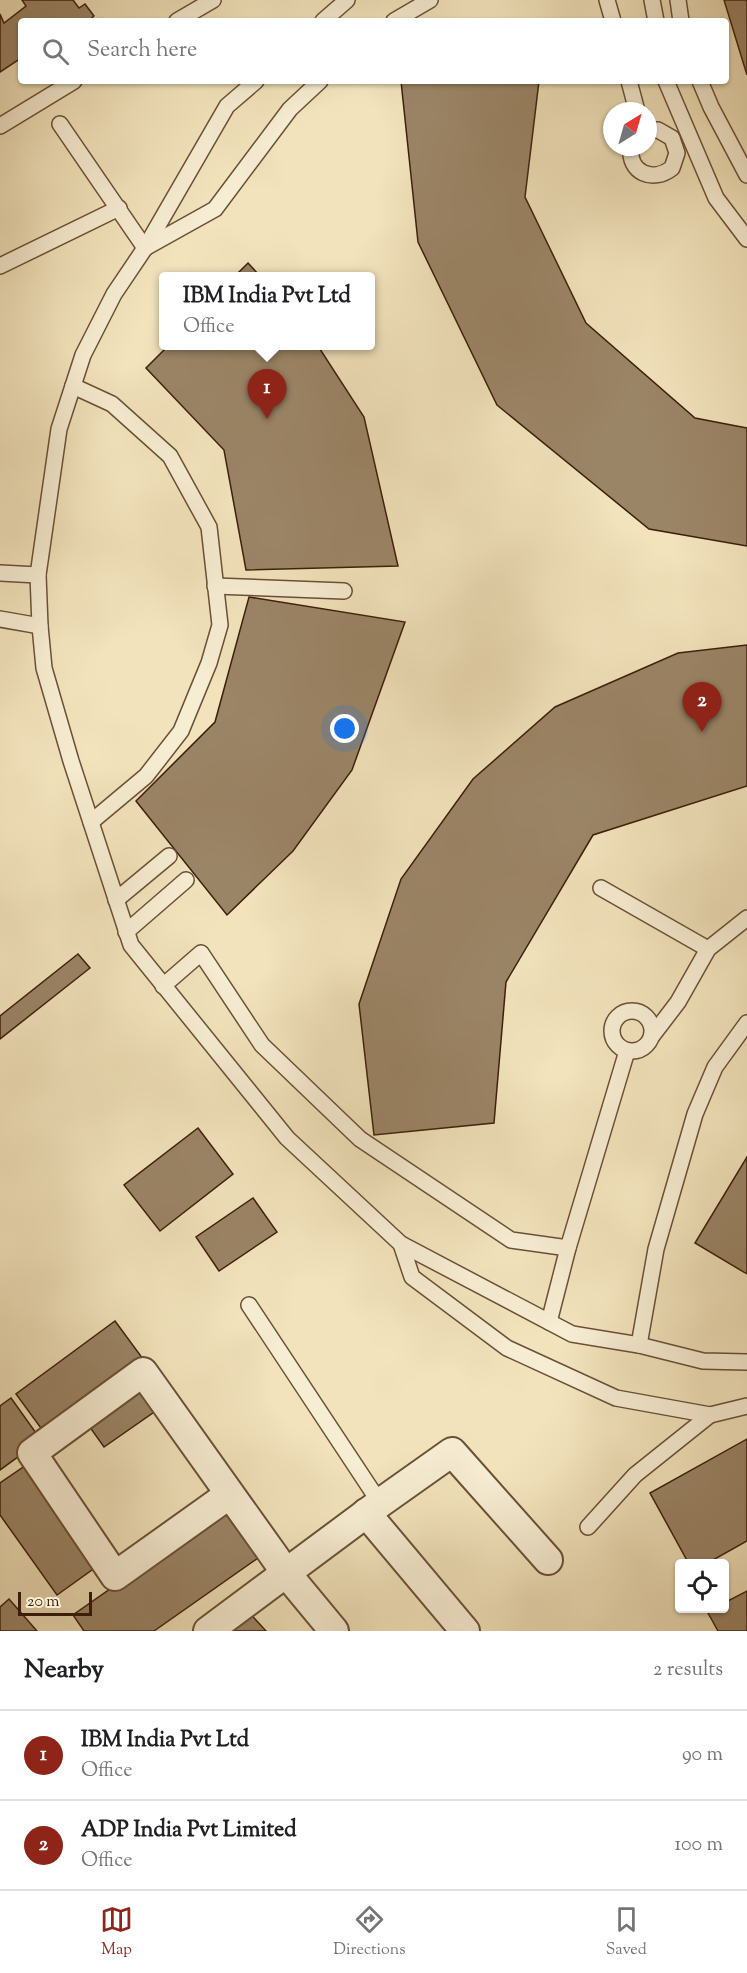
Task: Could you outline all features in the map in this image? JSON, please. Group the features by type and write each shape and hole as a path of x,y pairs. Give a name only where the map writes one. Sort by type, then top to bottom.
{"street":[{"path":"230,1494 115,1576 32,1453 143,1372 230,1494 286,1573 334,1631"},
{"path":"208,1631 452,1452 548,1560"},
{"path":"373,1508 465,1631"}],"lane":[{"path":"182,18 213,0"},
{"path":"326,18 347,0"},
{"path":"399,18 430,0"},
{"path":"607,0 612,18"},
{"path":"652,0 655,18"},
{"path":"678,0 681,18"},
{"path":"0,126 69,84"},
{"path":"253,84 227,106 145,248 114,294 83,355 59,429 38,575 44,668 131,945 287,1138 401,1244 572,1334 639,1345 703,1361 747,1362"},
{"path":"145,248 216,209 290,109 317,84"},
{"path":"630,84 635,102"},
{"path":"667,84 716,198 747,238"},
{"path":"701,84 728,143 747,175"},
{"path":"60,124 145,248"},
{"path":"630,156 637,169 643,173 658,176 672,168 677,153 673,139 666,132 657,130"},
{"path":"673,139 690,140"},
{"path":"0,266 119,208"},
{"path":"73,386 112,404 170,456 209,527 220,625 209,663 181,731 146,776 91,822"},
{"path":"0,573 38,575"},
{"path":"216,586 344,591"},
{"path":"0,619 40,626"},
{"path":"116,900 169,856"},
{"path":"126,932 186,880"},
{"path":"601,888 708,949"},
{"path":"652,1036 653,1028 645,1015 637,1011 622,1013 615,1018 612,1026 612,1034 620,1048 635,1052 643,1049 678,1002 708,949 747,918"},
{"path":"163,986 201,953 262,1045 360,1139 511,1240 568,1248"},
{"path":"639,1345 656,1249 695,1114 715,1066 747,1023"},
{"path":"549,1322 568,1248 627,1051"},
{"path":"401,1244 412,1277 507,1348 616,1398 710,1415 747,1406"},
{"path":"249,1305 373,1508"},
{"path":"588,1527 635,1474 710,1415"}],"building":[{"path":"22,0 73,0 79,8 85,4 94,16 92,18 18,18 18,60 0,72 0,14 4,23 26,6"},
{"path":"724,0 747,0 747,75"},
{"path":"401,84 539,84 525,197 586,323 695,418 747,428 747,546 649,529 497,405 418,242"},
{"path":"248,263 256,272 239,272"},
{"path":"164,350 321,350 364,417 398,566 246,570 224,450 146,368"},
{"path":"249,597 405,622 352,770 293,851 227,915 136,801 215,722"},
{"path":"747,645 747,786 593,835 506,982 494,1123 374,1135 359,1004 401,879 473,779 555,707 678,653"},
{"path":"78,954 90,968 0,1039 0,1016"},
{"path":"198,1128 233,1174 160,1231 124,1185"},
{"path":"747,1157 747,1274 695,1243"},
{"path":"253,1198 277,1232 219,1271 196,1237"},
{"path":"115,1321 146,1363 46,1435 16,1394"},
{"path":"141,1388 157,1410 104,1447 89,1426"},
{"path":"11,1398 41,1440 0,1470 0,1406"},
{"path":"747,1439 747,1541 715,1559 686,1559 650,1493"},
{"path":"32,1461 103,1562 57,1595 0,1515 0,1483"},
{"path":"224,1509 258,1558 154,1631 84,1631 73,1615"},
{"path":"747,1591 747,1631 718,1631 708,1613 729,1613 729,1600"},
{"path":"9,1599 37,1631 0,1631 0,1607"},
{"path":"246,1609 266,1631 228,1631"}],"place":[{"name":"IBM India Pvt Ltd","path":"267,419"},
{"name":"ADP India Pvt Limited","path":"702,732"}]}
